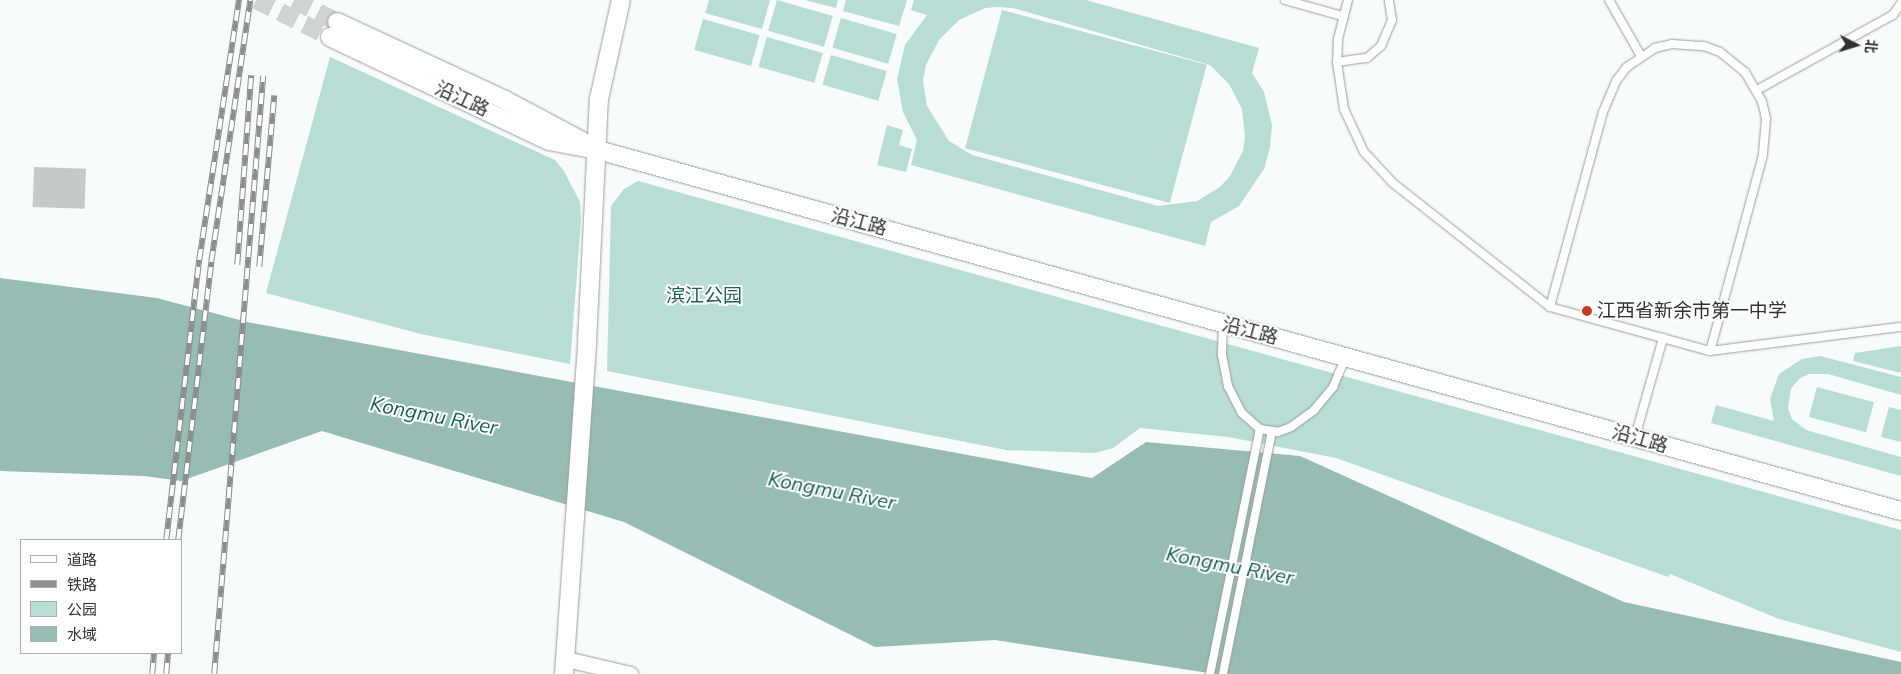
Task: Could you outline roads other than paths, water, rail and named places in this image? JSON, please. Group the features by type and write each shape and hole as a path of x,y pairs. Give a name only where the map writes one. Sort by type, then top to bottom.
{"street":[{"path":"621,0 601,81 587,342 565,667 630,674"},
{"name":"沿江路","path":"334,29 549,141 598,150 1901,511"}],"lane":[{"path":"1284,0 1342,16"},
{"path":"1348,0 1342,16 1337,62 1350,124 1364,152 1378,169 1550,307 1710,351 1901,327"},
{"path":"1337,62 1367,58 1381,46 1392,20 1389,0"},
{"path":"1609,0 1642,56"},
{"path":"1757,90 1893,15 1901,1"},
{"path":"1550,307 1608,97 1627,67 1642,56 1672,44 1704,46 1734,61 1757,90 1766,119 1763,155 1710,351"},
{"path":"1223,323 1222,356 1228,386 1242,413 1260,429 1272,431 1291,427 1314,410 1333,387 1346,357"},
{"path":"1635,437 1662,338"},
{"path":"1210,674 1260,429"},
{"path":"1223,674 1272,431"}],"water":[{"name":"Kongmu River","path":"0,278 157,298 247,322 1092,478 1146,442 1300,456 1624,602 1901,662 1901,674 1215,674 995,640 875,647 624,522 322,431 181,481 144,476 0,471"}],"tunnel":[{"path":"256,0 330,37"},
{"path":"294,0 337,22"}],"railway":[{"path":"166,539 199,260 239,0"},
{"path":"178,539 211,262 250,0"},
{"path":"237,265 251,76"},
{"path":"214,674 263,76"},
{"path":"259,267 274,96"},
{"path":"152,674 154,654"},
{"path":"166,674 168,654"}],"place":[{"name":"江西省新余市第一中学","path":"1587,311"}],"park label":[{"name":"滨江公园","path":"704,296"}]}
